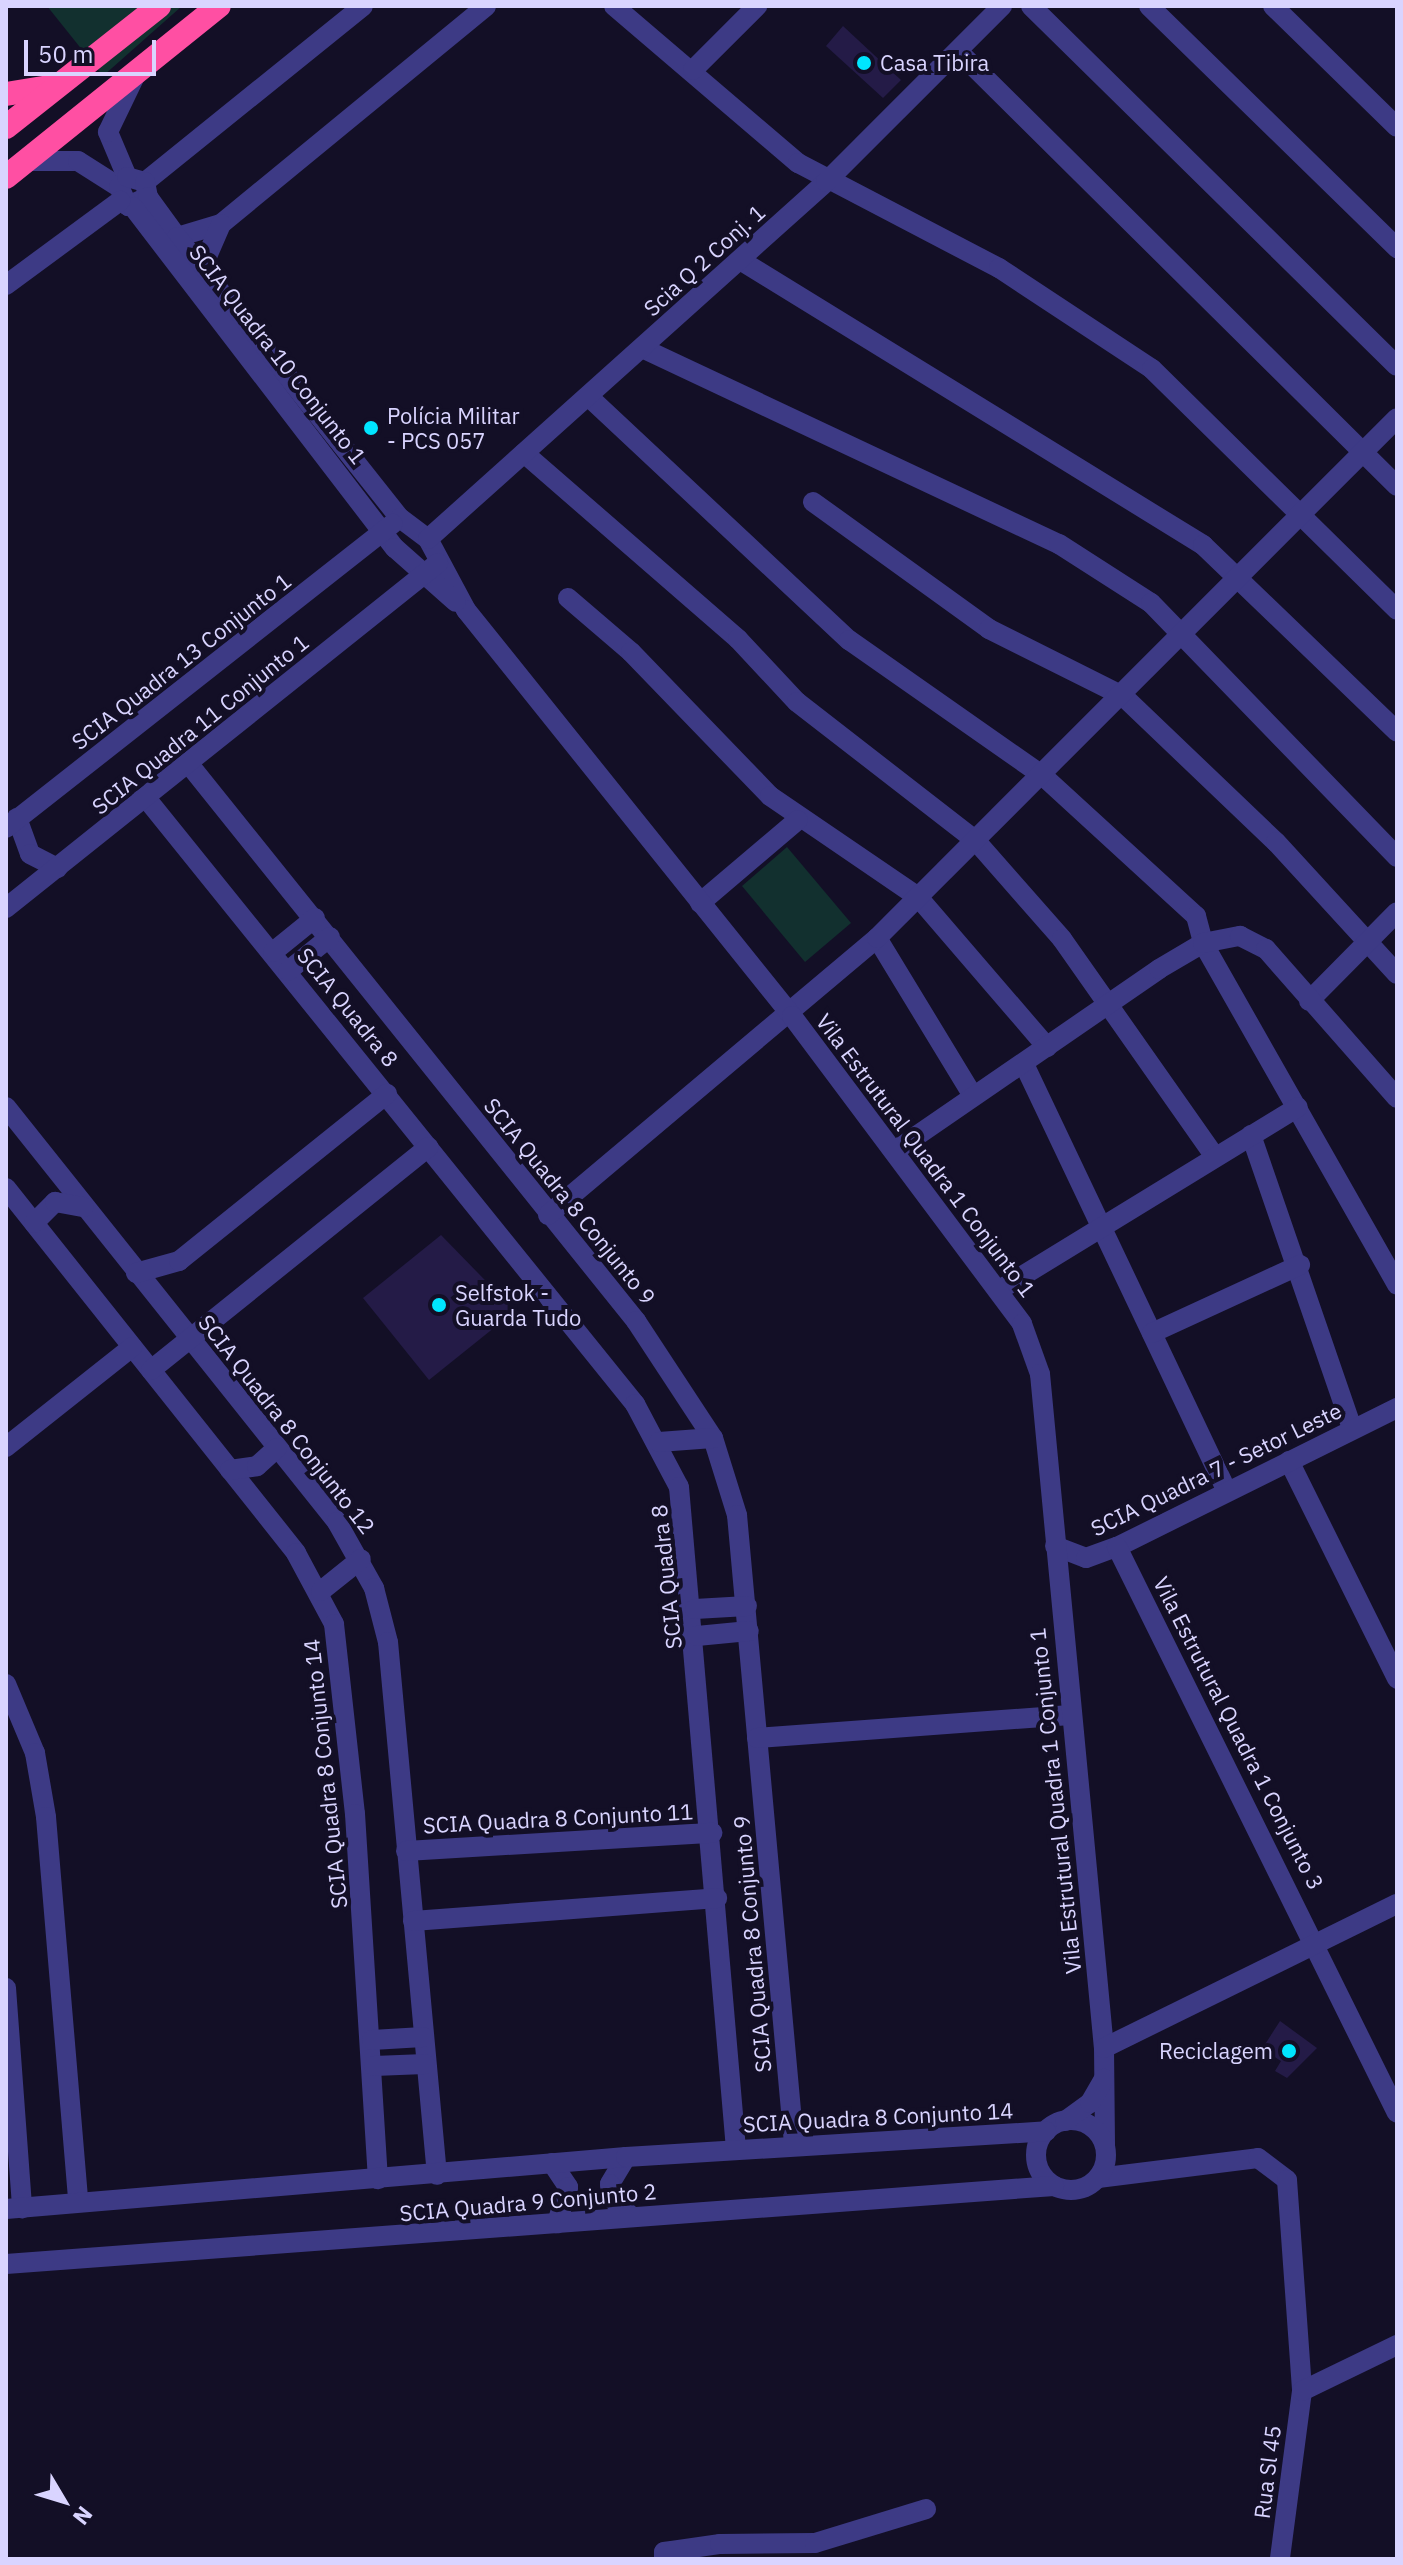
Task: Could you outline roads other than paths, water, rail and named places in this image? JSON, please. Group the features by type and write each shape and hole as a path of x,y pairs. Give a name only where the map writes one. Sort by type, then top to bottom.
{"highway":[{"path":"6,127 63,85 159,6"},
{"path":"6,177 219,6"},
{"path":"6,94 63,85"}],"street":[{"path":"6,285 132,192 363,6"},
{"path":"177,237 221,224 486,6"},
{"path":"614,6 826,182 1090,324 1163,380 1301,511 1397,610"},
{"path":"693,70 757,6"},
{"name":"Scia Q 2 Conj. 1","path":"428,539 826,182 1002,6"},
{"path":"1031,6 1397,366"},
{"path":"1149,6 1397,248"},
{"path":"1273,6 1397,127"},
{"path":"958,51 1397,486"},
{"path":"132,192 108,132 138,71"},
{"path":"27,161 78,161 132,192 177,237 392,524 428,539 430,569"},
{"name":"SCIA Quadra 10 Conjunto 1","path":"132,192 392,524"},
{"path":"202,268 221,224"},
{"path":"740,260 1003,416 1240,574 1397,732"},
{"path":"642,348 1059,544 1184,632 1397,857"},
{"path":"589,397 849,640 1042,775 1196,916 1203,943 1397,1285"},
{"path":"548,1215 792,1016 877,938 1123,696 1301,511 1397,418"},
{"path":"524,453 738,639 797,702 976,841 1032,900 1215,1157"},
{"path":"813,502 989,629 1123,696 1397,974"},
{"name":"Vila Estrutural Quadra 1 Conjunto 1","path":"392,524 466,610 896,1150 1001,1289 1040,1374 1104,2048 1105,2145"},
{"name":"SCIA Quadra 13 Conjunto 1","path":"12,823 392,524"},
{"name":"SCIA Quadra 11 Conjunto 1","path":"6,908 430,569"},
{"path":"568,598 798,820 918,897 1047,1047"},
{"name":"SCIA Quadra 8 Conjunto 9","path":"188,763 315,918 676,1375 713,1438 737,1515 794,2144"},
{"name":"SCIA Quadra 8","path":"146,798 387,1094 659,1442 687,1517 736,2149"},
{"path":"700,903 798,820"},
{"path":"12,823 30,854 58,868"},
{"path":"1309,1001 1397,912"},
{"path":"273,952 315,918"},
{"path":"288,971 330,937"},
{"path":"896,1150 1024,1064 1105,1003 1203,943 1249,937 1397,1098"},
{"path":"877,938 973,1096"},
{"path":"1024,1064 1226,1489"},
{"path":"136,1273 179,1261 387,1094"},
{"name":"SCIA Quadra 8 Conjunto 12","path":"6,1107 190,1337 361,1559 388,1642 437,2175"},
{"path":"1001,1289 1298,1107"},
{"path":"1251,1135 1300,1265 1352,1428"},
{"path":"151,1370 428,1147"},
{"name":"SCIA Quadra 8 Conjunto 14","path":"6,1188 230,1470 321,1591 343,1669 374,2066 378,2179"},
{"path":"34,1223 55,1202 84,1207"},
{"path":"1152,1333 1300,1265"},
{"path":"6,1447 132,1347"},
{"name":"SCIA Quadra 7 - Setor Leste","path":"1055,1546 1086,1558 1117,1547 1226,1489 1397,1408"},
{"path":"659,1442 713,1438"},
{"path":"230,1470 257,1466 277,1448"},
{"path":"1289,1461 1397,1679"},
{"name":"Vila Estrutural Quadra 1 Conjunto 3","path":"1117,1547 1317,1941 1397,2113"},
{"path":"321,1591 361,1559"},
{"path":"695,1609 747,1606"},
{"path":"697,1636 749,1631"},
{"path":"6,1684 35,1753 46,1817 78,2202"},
{"path":"757,1738 1070,1715"},
{"name":"SCIA Quadra 8 Conjunto 11","path":"406,1851 712,1833"},
{"path":"413,1921 717,1898"},
{"path":"1104,2048 1397,1904"},
{"path":"6,1988 14,2208"},
{"path":"372,2040 423,2037"},
{"path":"374,2066 425,2064"},
{"path":"1065,2121 1089,2125 1105,2145 1098,2178 1077,2190 1054,2186 1036,2160 1046,2131 1090,2103 1104,2079"},
{"name":"SCIA Quadra 8 Conjunto 14","path":"14,2208 794,2144 1046,2131"},
{"path":"626,2157 610,2184 611,2198 632,2217"},
{"name":"Rua Sl 45","path":"1098,2178 1258,2158 1287,2180 1302,2391 1280,2559"},
{"path":"552,2163 568,2187 557,2223"},
{"name":"SCIA Quadra 9 Conjunto 2","path":"6,2264 1054,2186"},
{"path":"1302,2391 1397,2345"},
{"path":"664,2559 664,2552 757,2551 815,2543 926,2509"}],"place":[{"name":"Casa Tibira","path":"864,63"},
{"name":"Polícia Militar - PCS 057","path":"371,428"},
{"name":"Selfstok - Guarda Tudo","path":"439,1305"},
{"name":"Reciclagem","path":"1289,2051"}]}
